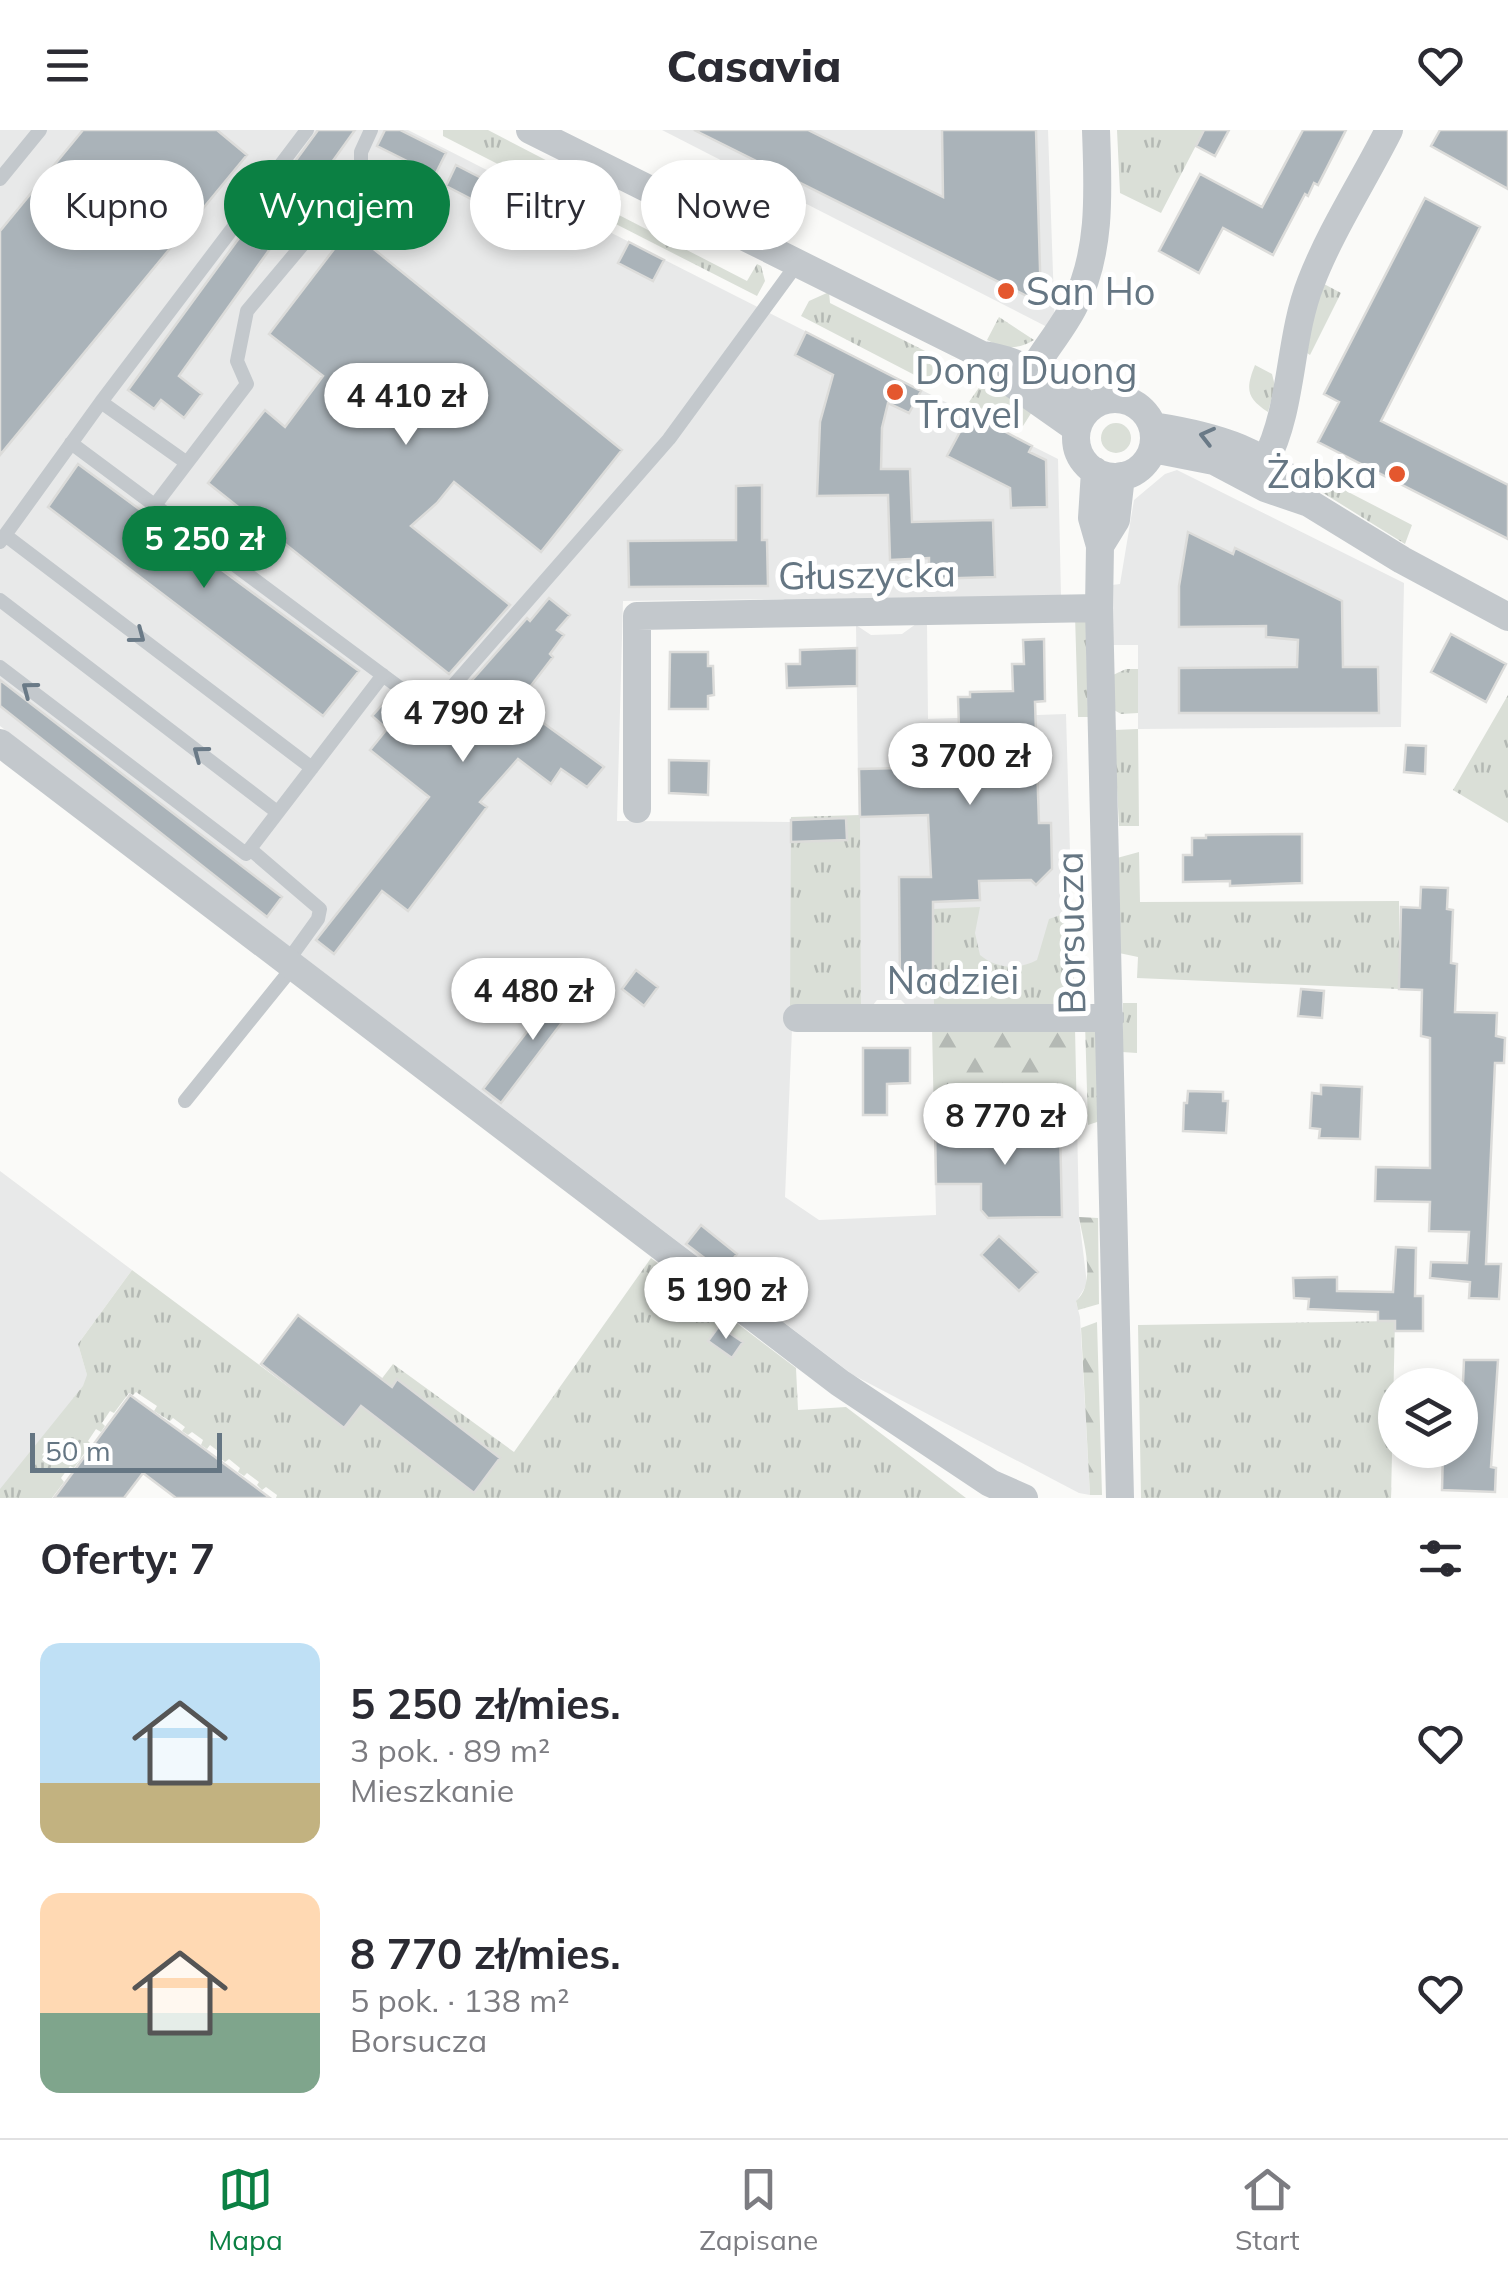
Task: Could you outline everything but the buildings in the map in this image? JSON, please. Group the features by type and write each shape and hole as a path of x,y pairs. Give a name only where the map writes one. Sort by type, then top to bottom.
{"street":[{"path":"530,130 982,355 1001,357 1032,371 1084,418"},
{"path":"1032,371 1075,305 1090,257 1098,206 1096,130"},
{"path":"1265,462 1281,424 1298,327 1311,281 1389,130"},
{"path":"982,355 993,370 1084,418"},
{"path":"1114,399 1126,400 1146,414 1153,438 1141,467 1108,474 1080,454 1084,418 1114,399"},
{"path":"1153,438 1220,438 1293,479 1310,504"},
{"path":"1153,438 1214,460 1265,488 1310,504 1402,560 1508,617"},
{"name":"Borsucza","path":"1108,474 1116,520 1100,546 1099,608 1120,1498"},
{"name":"Głuszycka","path":"637,809 637,616 1099,608"},
{"path":"0,744 840,1383 990,1483 1024,1498"},
{"name":"Nadziei","path":"796,1018 1110,1018"}],"lane":[{"path":"0,179 40,130"},
{"path":"308,130 2,538 312,768"},
{"path":"155,505 246,384 237,361 248,312 361,175 361,152 371,130"},
{"path":"71,443 431,711 669,440 798,264"},
{"path":"101,402 186,464"},
{"path":"0,600 277,812"},
{"path":"0,667 320,910 290,965 185,1101"},
{"path":"248,852 382,676"}],"shaded area":[{"path":"0,130 408,130 470,161 470,250 621,250 621,238 1058,459 1061,596 623,601 617,821 791,822 792,1029 785,1197 819,1220 936,1215 934,1123 1077,1121 1079,1217 1087,1284 1076,1302 1090,1495 1079,1493 853,1375 0,726"},
{"path":"662,130 1048,130 1055,331 806,204 806,160 721,160"},
{"path":"1177,470 1404,583 1401,727 1138,729 1138,645 1113,645 1112,585 1120,584 1134,500 1165,474"},
{"path":"927,623 928,719 1066,714 1074,990 1061,1005 906,1005 901,1000 877,1000 873,1005 861,1005 856,625 871,635 902,634 916,624"},
{"path":"0,1171 132,1270 78,1344 90,1385 0,1497"}],"green space":[{"path":"443,130 488,130 546,160 490,160 443,136"},
{"path":"1117,130 1204,130 1161,213 1120,193"},
{"path":"621,216 641,226 641,237 621,227"},
{"path":"667,250 687,250 747,281 757,264 761,266 765,281 757,296"},
{"path":"1324,284 1341,293 1310,355 1307,353 1313,317"},
{"path":"829,292 830,303 939,358 930,383 801,316 809,301"},
{"path":"999,317 1034,340 1010,347 987,340"},
{"path":"1255,365 1272,374 1275,386 1268,412 1250,393"},
{"path":"987,376 1035,407 1023,426 1017,427 969,402"},
{"path":"1116,423 1127,427 1131,438 1127,449 1116,453 1105,449 1101,438 1105,427"},
{"path":"1298,466 1412,525 1405,544 1320,491"},
{"path":"1075,615 1086,618 1088,717 1078,717"},
{"path":"1138,669 1138,713 1121,714 1114,710 1113,675"},
{"path":"1508,695 1508,823 1453,790"},
{"path":"1138,729 1139,826 1119,826 1114,730"},
{"path":"860,815 861,1005 790,1007 791,817"},
{"path":"1139,852 1140,902 1399,901 1399,989 1137,978 1138,957 1119,953 1117,858"},
{"path":"980,907 975,933 980,955 1008,966 1037,960 1049,919 1072,911 1074,990 1061,1005 934,1005 932,909"},
{"path":"1123,1003 1137,1003 1137,1053 1122,1052"},
{"path":"1085,1023 1098,1026 1100,1121 1088,1125"},
{"path":"932,1026 1075,1028 1077,1121 934,1123"},
{"path":"1079,1217 1098,1218 1099,1304 1078,1310 1076,1301 1086,1284 1087,1273"},
{"path":"651,1258 796,1368 798,1410 846,1407 966,1498 276,1498 266,1487 262,1490 259,1482 247,1473 244,1476 238,1472 240,1468 229,1459 225,1462 220,1458 222,1454 210,1445 207,1449 201,1445 203,1440 192,1432 188,1435 182,1431 185,1427 173,1418 170,1421 154,1411 157,1406 136,1392 129,1393 114,1413 110,1411 101,1432 96,1429 88,1441 91,1444 74,1468 70,1466 61,1478 64,1482 52,1498 0,1498 0,1489 83,1386 87,1375 78,1344 132,1270 344,1428 393,1364 514,1452"},
{"path":"1395,1321 1394,1368 1378,1368 1378,1468 1392,1468 1391,1498 1141,1498 1138,1325"},
{"path":"1097,1322 1102,1495 1090,1495 1081,1328"}],"place":[{"name":"San Ho","path":"1006,291"},
{"name":"Dong Duong Travel","path":"895,392"},
{"name":"Żabka","path":"1397,474"}]}
